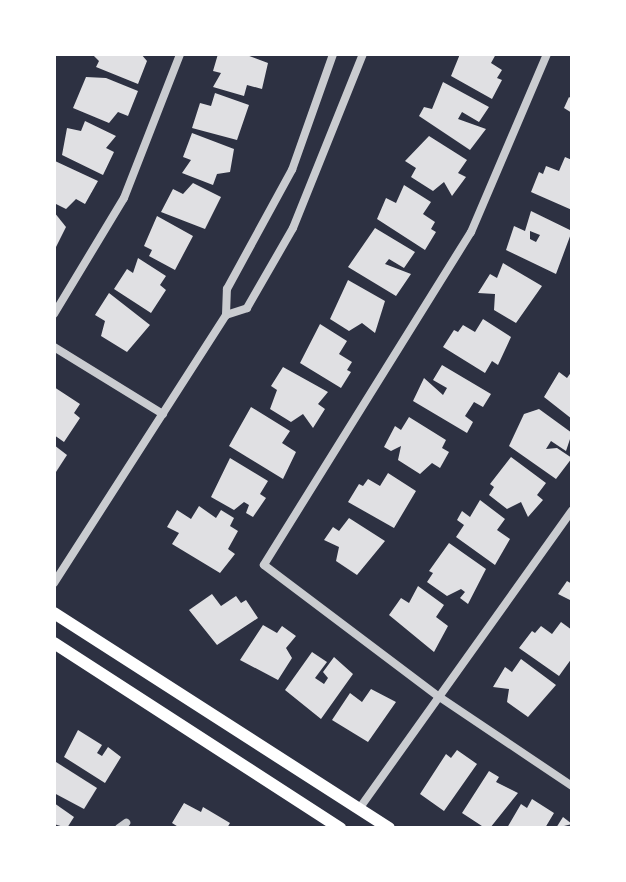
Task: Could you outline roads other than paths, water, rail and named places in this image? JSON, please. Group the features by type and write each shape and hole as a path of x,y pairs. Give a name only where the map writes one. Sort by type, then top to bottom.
{"main road":[{"path":"54,613 389,828"},
{"path":"54,643 340,828"}],"street":[{"path":"54,314 124,198 180,54"},
{"path":"54,583 226,315 227,289 292,170 333,54"},
{"path":"226,315 247,308 293,228 363,54"},
{"path":"547,54 471,232 264,565 438,696 572,786"},
{"path":"54,347 163,414"},
{"path":"359,809 572,510"}]}
